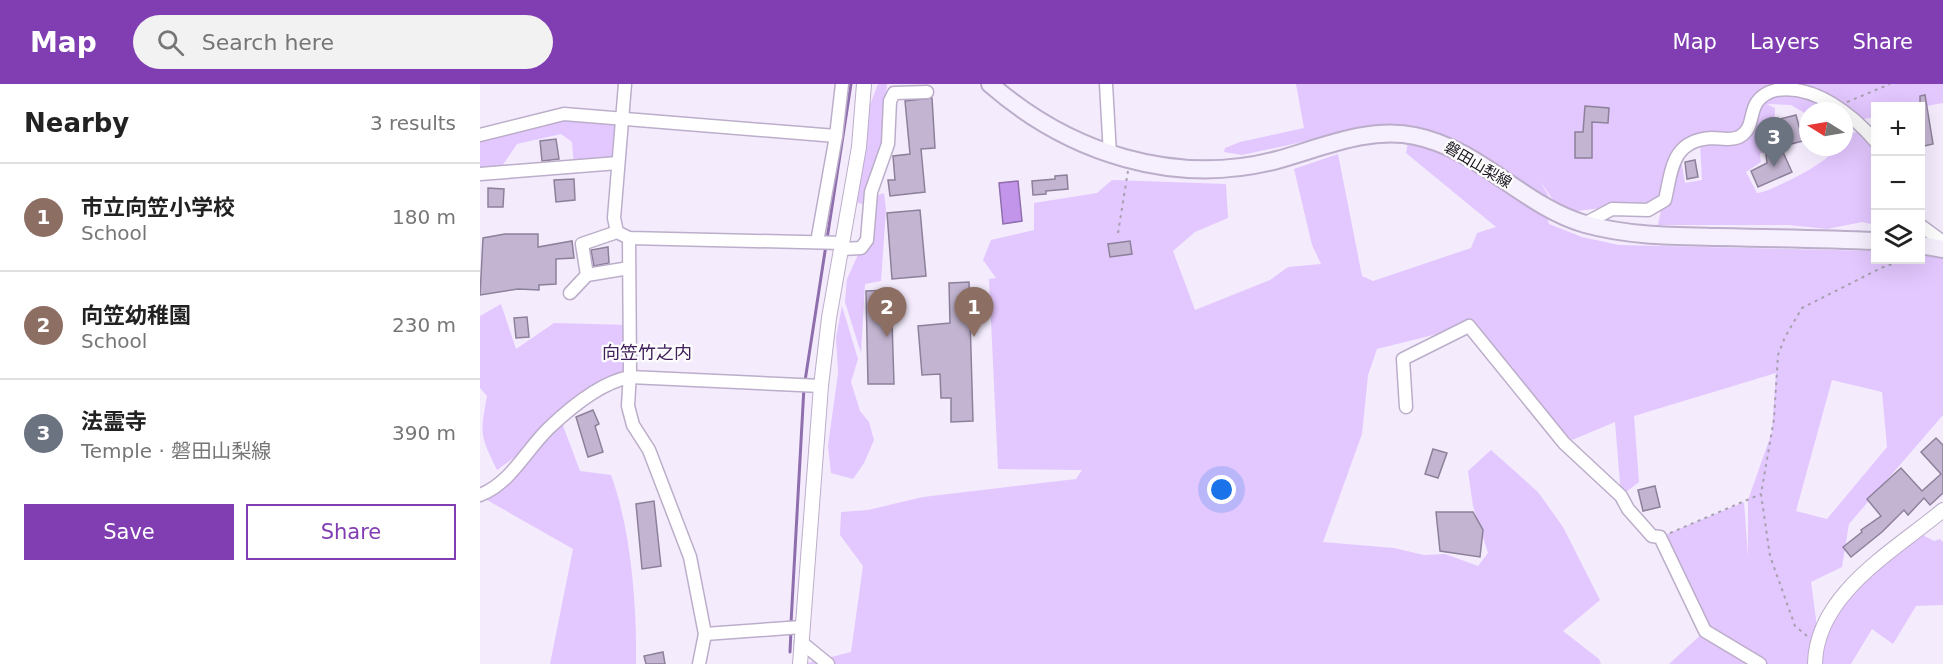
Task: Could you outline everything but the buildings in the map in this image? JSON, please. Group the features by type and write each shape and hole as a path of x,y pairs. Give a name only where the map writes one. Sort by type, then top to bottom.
{"main road":[{"name":"磐田山梨線","path":"990,84 1057,131 1110,156 1161,167 1228,169 1275,160 1356,138 1389,134 1413,135 1444,144 1480,164 1539,203 1584,224 1641,235 1871,241"},
{"path":"1925,246 1943,249"}],"street":[{"path":"625,84 614,218 623,235 629,268 628,406 633,425 649,450 690,556 705,634 699,664"},
{"path":"817,242 836,136 842,84"},
{"path":"800,664 821,386 829,318 859,147 864,84"},
{"path":"1106,84 1110,156"},
{"path":"1584,224 1612,209 1648,210 1665,200 1676,155 1687,144 1699,139 1729,139 1749,130 1756,103 1765,94 1787,86 1817,93 1834,102"},
{"path":"587,275 582,244 623,235 817,242 861,248 867,240 868,208 888,144 890,102 894,93 927,92"},
{"path":"480,135 564,114 836,136"},
{"path":"1853,117 1871,137"},
{"path":"480,174 618,163"},
{"path":"1925,229 1943,242"},
{"path":"570,293 587,275 629,268"},
{"path":"1406,407 1402,359 1469,326 1564,443 1621,496 1628,509 1652,536 1660,537 1705,631 1760,664"},
{"path":"480,495 502,480 549,428 615,379 630,377 821,386"},
{"path":"1815,664 1816,643 1824,620 1837,600 1943,510"},
{"path":"705,634 802,627"},
{"path":"801,642 828,664"}],"path":[{"path":"1846,102 1890,84"},
{"path":"1118,233 1130,161"},
{"path":"1816,643 1795,626 1770,556 1761,495 1774,419 1778,355 1785,337 1802,308 1892,264"},
{"path":"1660,537 1761,495"}],"shaded area":[{"path":"878,84 887,84 879,163 863,204 854,202 861,128"},
{"path":"1296,84 1943,84 1943,103 1925,106 1925,102 1871,102 1871,118 1853,121 1853,102 1799,102 1799,110 1791,105 1767,104 1775,108 1774,146 1760,154 1761,162 1746,172 1757,193 1806,172 1829,156 1853,156 1853,133 1867,132 1871,140 1871,224 1862,222 1827,229 1789,225 1658,225 1663,200 1562,213 1540,181 1557,211 1544,206 1549,224 1582,237 1619,245 1871,251 1871,264 1925,264 1925,252 1943,252 1943,415 1849,524 1842,567 1811,582 1816,619 1816,651 1834,605 1917,532 1934,541 1940,539 1943,542 1943,605 1916,606 1893,644 1872,629 1851,664 1669,664 1705,631 1660,537 1744,502 1748,556 1748,500 1772,432 1776,373 1634,416 1639,482 1621,496 1615,422 1572,440 1528,397 1469,326 1377,349 1368,375 1362,434 1323,542 1394,548 1424,555 1445,554 1478,566 1488,553 1473,506 1468,471 1491,450 1538,492 1563,527 1600,600 1563,631 1599,659 1601,664 803,664 851,652 863,566 840,535 841,512 868,510 923,497 1076,479 1082,470 998,469 989,279 996,278 983,260 991,240 1034,230 1034,203 1097,193 1112,180 1226,184 1228,218 1195,232 1173,251 1195,310 1270,280 1288,267 1321,264 1312,245 1294,169 1338,154 1362,276 1373,281 1471,248 1477,233 1496,227 1406,153 1409,137 1377,126 1242,155 1224,152 1225,148 1240,142 1304,128","holes":["1700,143 1702,180 1685,183 1681,160 1687,144","1832,380 1882,392 1887,447 1827,519 1796,511"]},
{"path":"564,114 617,119 614,163 574,166 572,142 561,134 517,144 498,172 480,174 480,135"},
{"path":"1018,181 1022,221 1003,224 999,183"},
{"path":"884,193 886,210 881,281 865,284 861,353 845,302 847,279 861,248 875,196"},
{"path":"501,304 516,349 554,323 629,325 625,378 562,423 580,471 611,475 618,496 631,568 636,664 550,664 573,549 480,496 537,441 497,470 483,434 487,396 480,388 480,316"},
{"path":"842,306 858,359 851,382 860,411 869,422 874,440 864,463 853,479 831,473 828,446 838,373 836,338"}],"waterway":[{"path":"827,239 851,84"},
{"path":"805,381 826,245"},
{"path":"791,623 804,387"},
{"path":"790,652 791,630"}],"place":[{"name":"法霊寺","path":"1774,167"},
{"name":"向笠幼稚園","path":"887,337"},
{"name":"市立向笠小学校","path":"974,337"}],"district":[{"name":"向笠竹之内","path":"647,352"}]}
